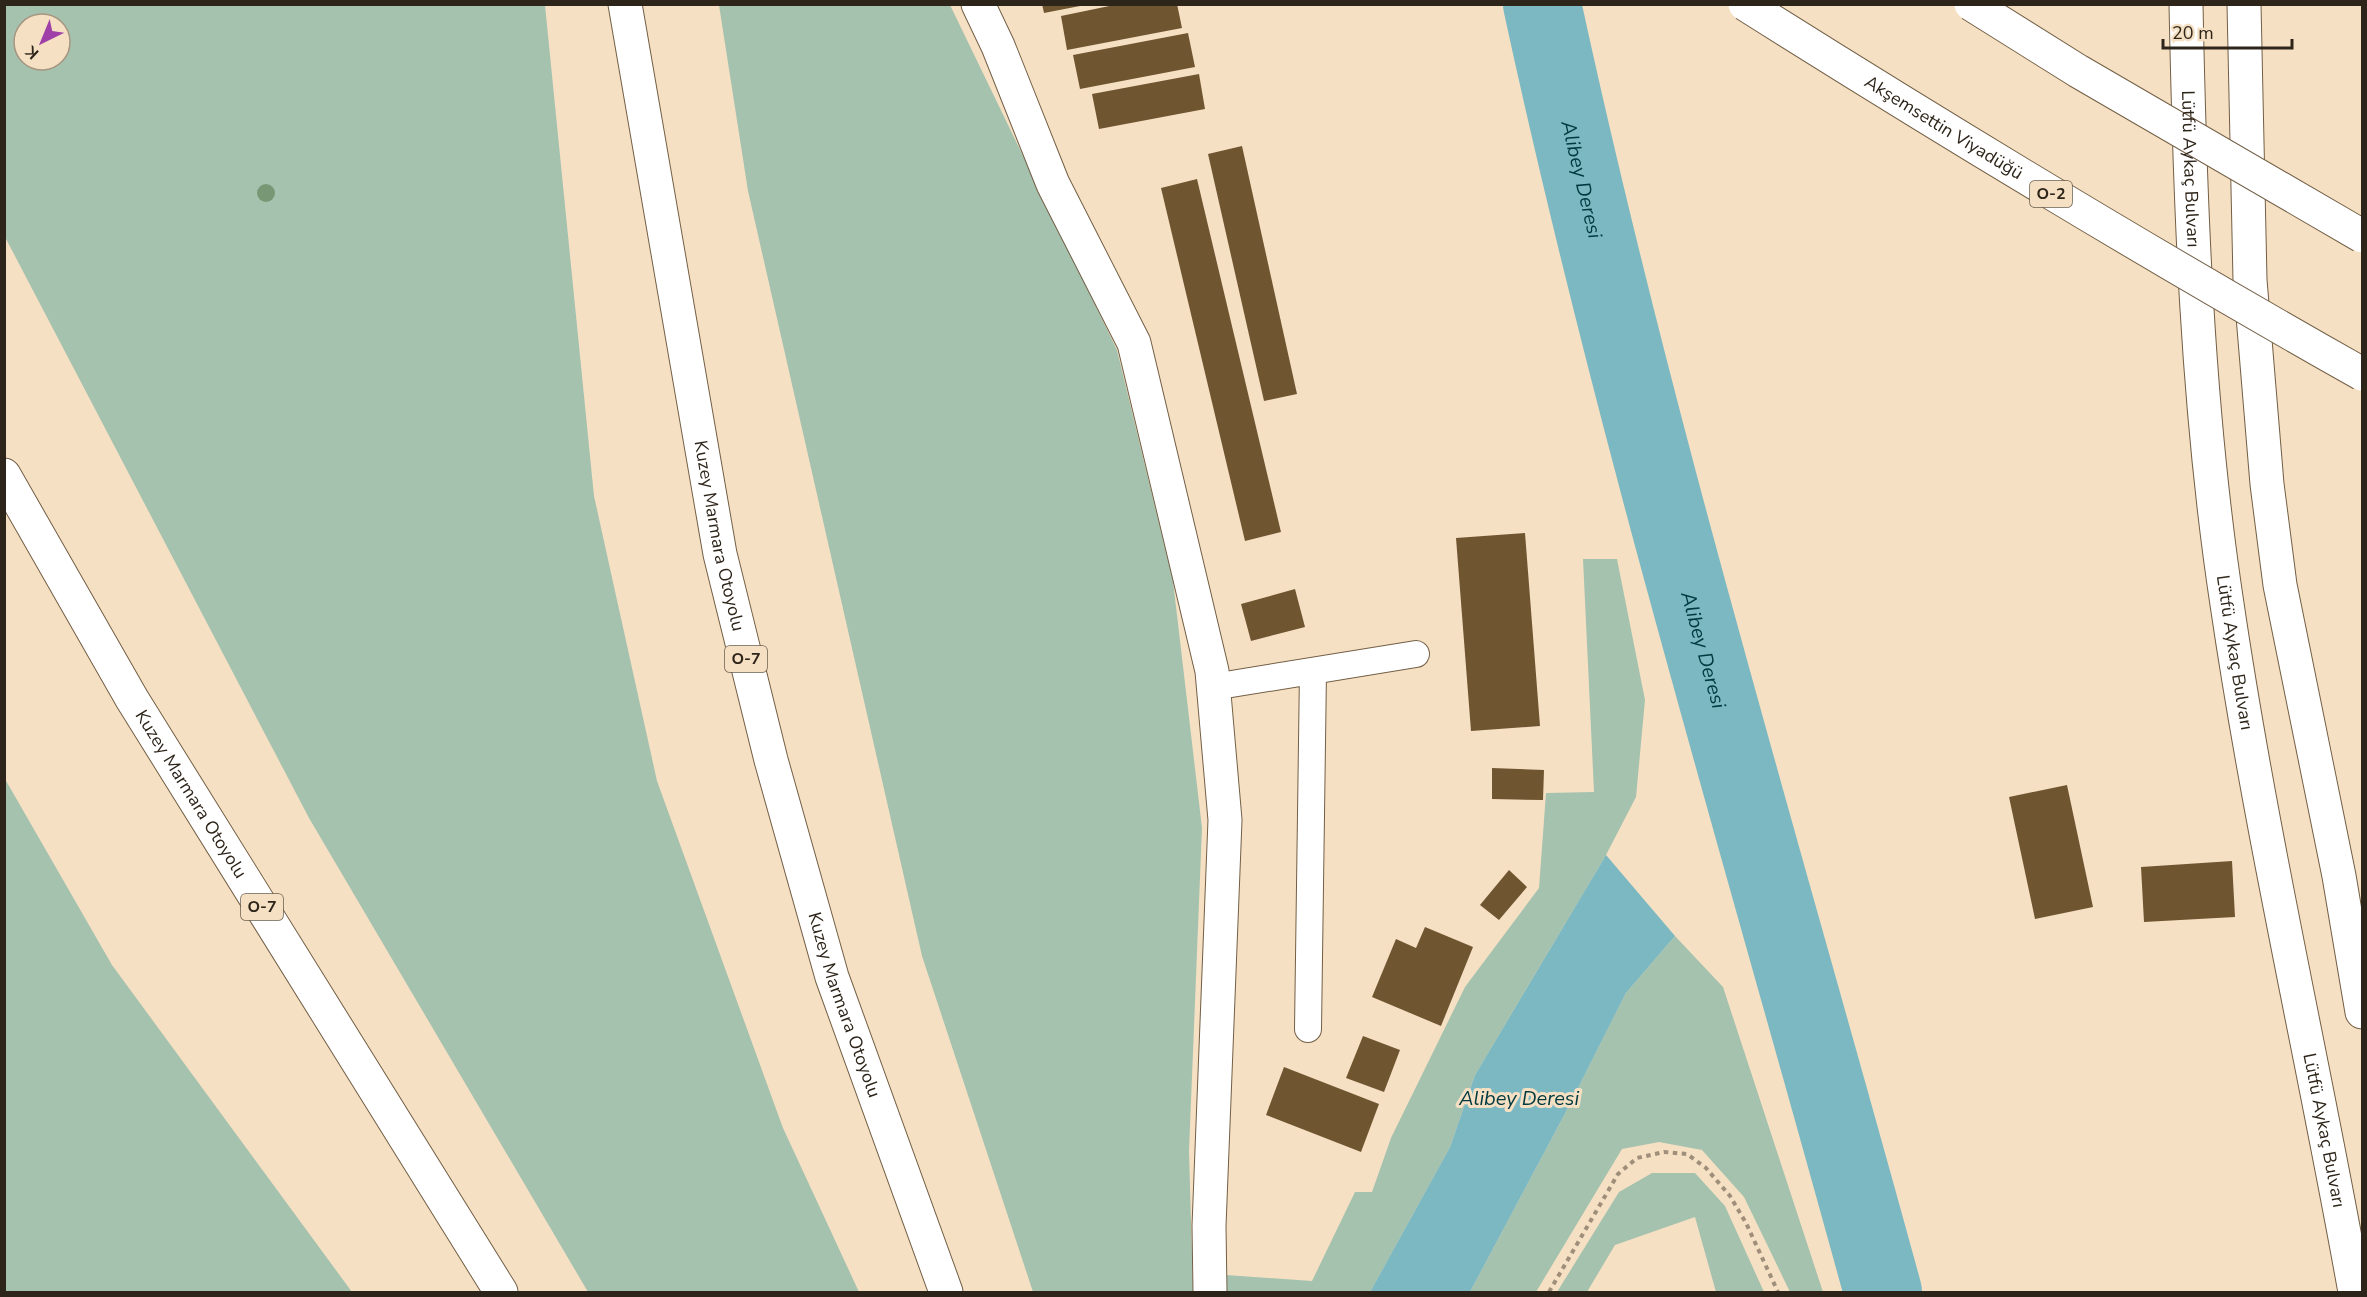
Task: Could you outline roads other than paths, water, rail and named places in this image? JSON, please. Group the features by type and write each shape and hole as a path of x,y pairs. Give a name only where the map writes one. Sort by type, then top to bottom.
{"main road":[{"name":"Kuzey Marmara Otoyolu","path":"625,4 720,554 771,760 832,976 946,1293"},
{"path":"978,4 998,46 1053,184 1134,343 1212,671 1225,820 1209,1226 1210,1293"},
{"name":"Akşemsettin Viyadüğü","path":"1744,4 1991,159 2208,288 2362,374"},
{"path":"1971,4 2078,71 2362,236"},
{"name":"Lütfü Aykaç Bulvarı","path":"2186,4 2188,128 2202,378 2227,604 2355,1293"},
{"path":"2244,4 2250,280 2267,484 2280,585 2351,886 2362,1012"},
{"name":"Kuzey Marmara Otoyolu","path":"4,475 132,699 501,1293"}],"lane":[{"path":"1213,687 1416,654"},
{"path":"1308,1029 1313,671"}],"water":[{"name":"Alibey Deresi","path":"1606,855 1675,936 1626,993 1470,1292 1370,1292 1450,1147 1475,1075"}],"waterway":[{"name":"Alibey Deresi","path":"1542,4 1618,329 1660,490 1883,1292"}]}
